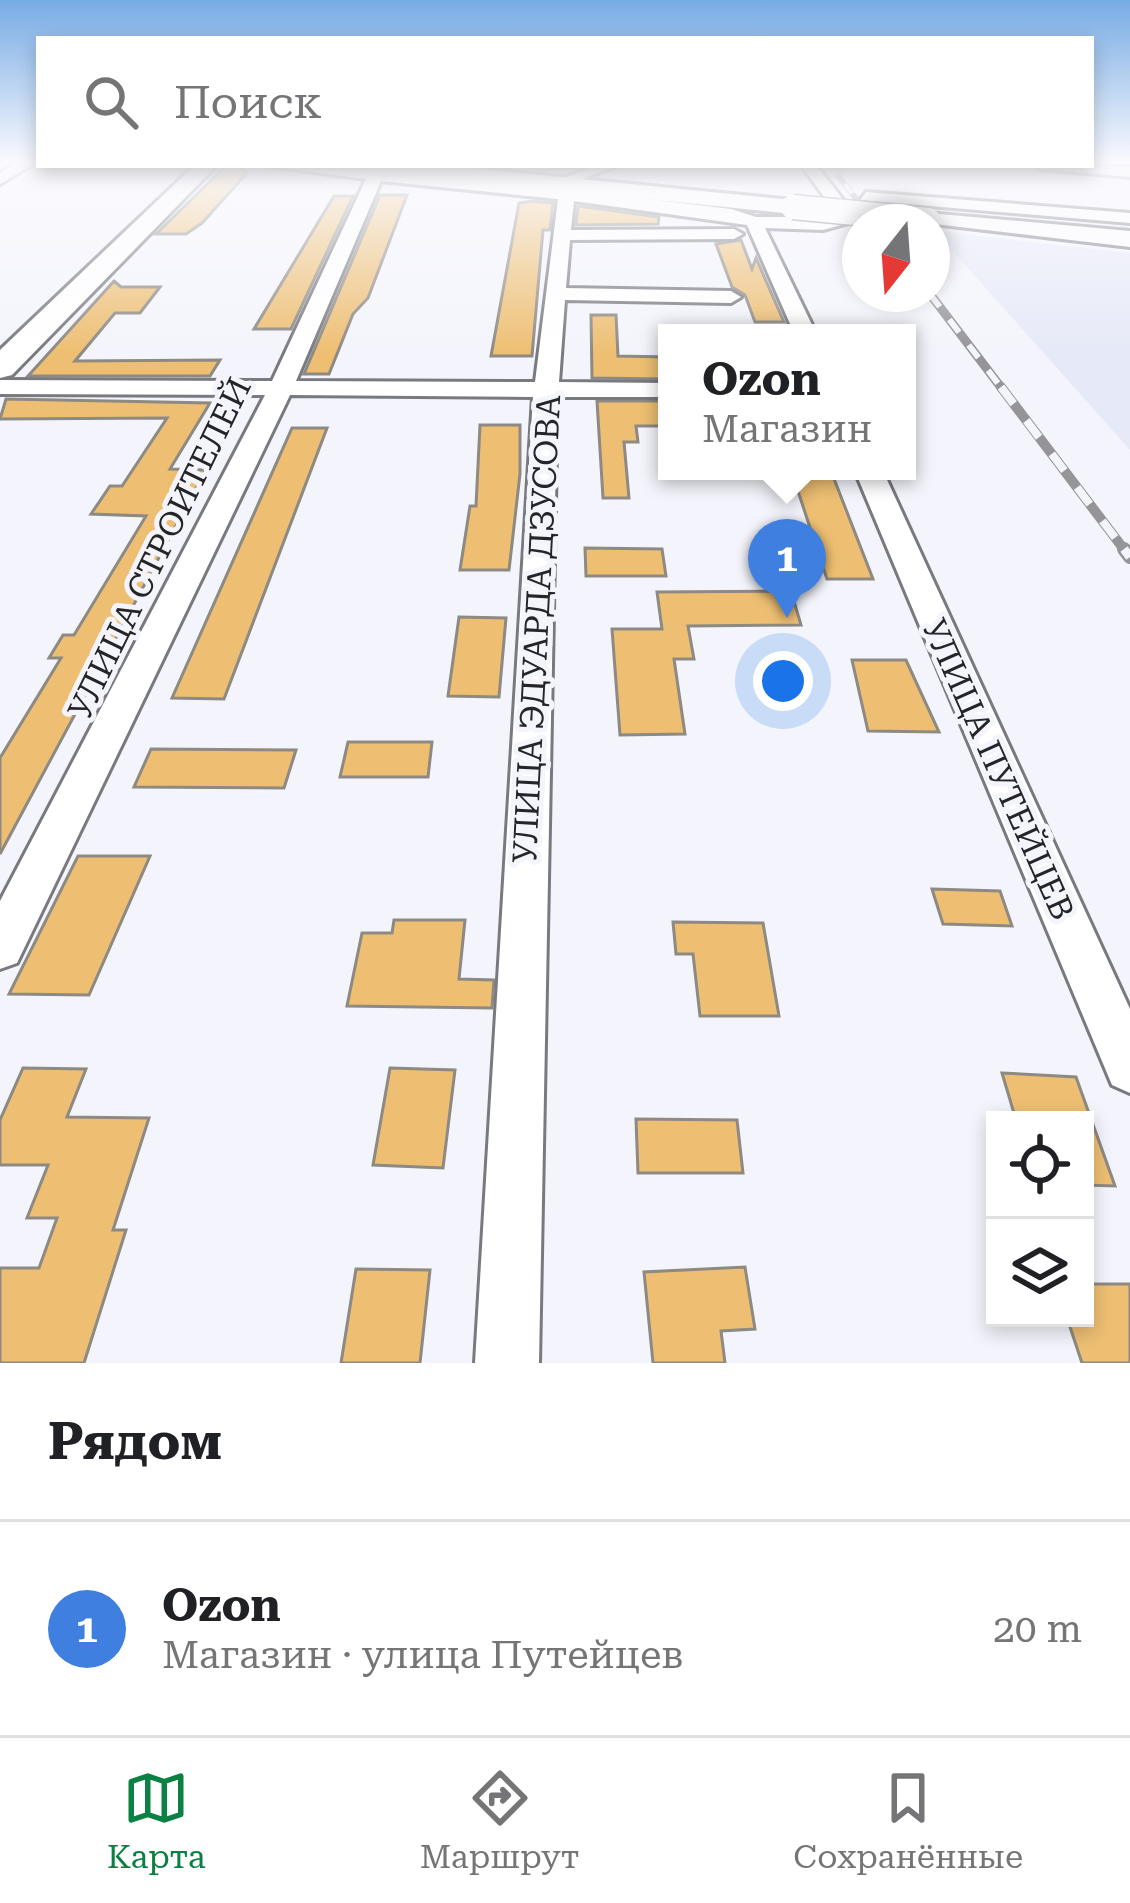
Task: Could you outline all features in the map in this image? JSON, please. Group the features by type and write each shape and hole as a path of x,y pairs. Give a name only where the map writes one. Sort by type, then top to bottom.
{"street":[{"path":"0,368 145,226"},
{"name":"УЛИЦА СТРОИТЕЛЕЙ","path":"0,948 357,226"},
{"name":"УЛИЦА ЭДУАРДА ДЗУСОВА","path":"507,1363 521,918 548,388 563,226"},
{"path":"753,226 801,324"},
{"path":"564,235 810,226"},
{"path":"988,226 1130,239"},
{"path":"558,294 731,297"},
{"path":"0,387 658,390"},
{"name":"УЛИЦА ПУТЕЙЦЕВ","path":"872,480 1130,1067"}],"shaded area":[{"path":"950,233 1130,253 1130,450 950,248"}],"building":[{"path":"165,226 198,226 186,234 156,234"},
{"path":"316,226 339,226 291,329 254,329"},
{"path":"367,226 395,226 368,298 353,314 329,374 304,374"},
{"path":"515,226 550,226 543,230 532,356 491,356"},
{"path":"741,240 752,269 756,258 784,322 755,322 745,295 732,287 716,244"},
{"path":"114,281 121,287 160,287 140,313 115,313 75,361 220,360 210,376 28,376"},
{"path":"591,315 616,315 618,356 658,357 658,379 592,378"},
{"path":"6,399 210,403 170,469 206,470 0,854 0,758 61,658 49,658 63,635 74,635 146,516 91,514 110,486 122,486 167,418 0,419"},
{"path":"597,401 658,401 658,426 636,426 638,442 624,442 629,498 603,498"},
{"path":"480,425 520,425 520,474 509,570 460,570 470,506 476,506"},
{"path":"292,428 327,428 224,699 172,698"},
{"path":"794,480 834,480 873,579 827,579"},
{"path":"585,548 662,549 666,576 586,576"},
{"path":"791,591 801,625 688,626 694,659 674,659 685,734 620,735 612,629 662,629 657,592"},
{"path":"459,617 506,618 499,697 448,696"},
{"path":"852,660 906,660 939,732 868,731"},
{"path":"348,742 432,742 428,777 340,777"},
{"path":"151,749 296,750 284,788 134,787"},
{"path":"78,856 150,856 89,995 9,994"},
{"path":"932,889 1000,891 1012,926 943,924"},
{"path":"394,920 465,920 459,979 494,980 492,1008 347,1006 362,933 392,933"},
{"path":"673,922 763,923 779,1016 700,1016 693,954 676,954"},
{"path":"23,1068 86,1069 67,1117 149,1118 113,1230 126,1230 84,1363 0,1363 0,1268 39,1268 57,1218 27,1218 48,1165 0,1165 0,1120"},
{"path":"390,1068 455,1070 443,1168 373,1165"},
{"path":"1002,1073 1076,1077 1088,1111 1013,1111"},
{"path":"636,1119 737,1120 743,1173 638,1173"},
{"path":"1094,1127 1115,1186 1094,1185"},
{"path":"745,1267 755,1329 721,1331 725,1363 653,1363 644,1272"},
{"path":"356,1269 430,1270 420,1363 341,1363"},
{"path":"1094,1284 1130,1284 1130,1363 1082,1363 1070,1327 1094,1327"}],"railway":[{"path":"944,312 1003,390"},
{"path":"1001,387 1126,552"},
{"path":"1124,549 1130,557"}],"place":[{"name":"Ozon","path":"787,618"}]}
